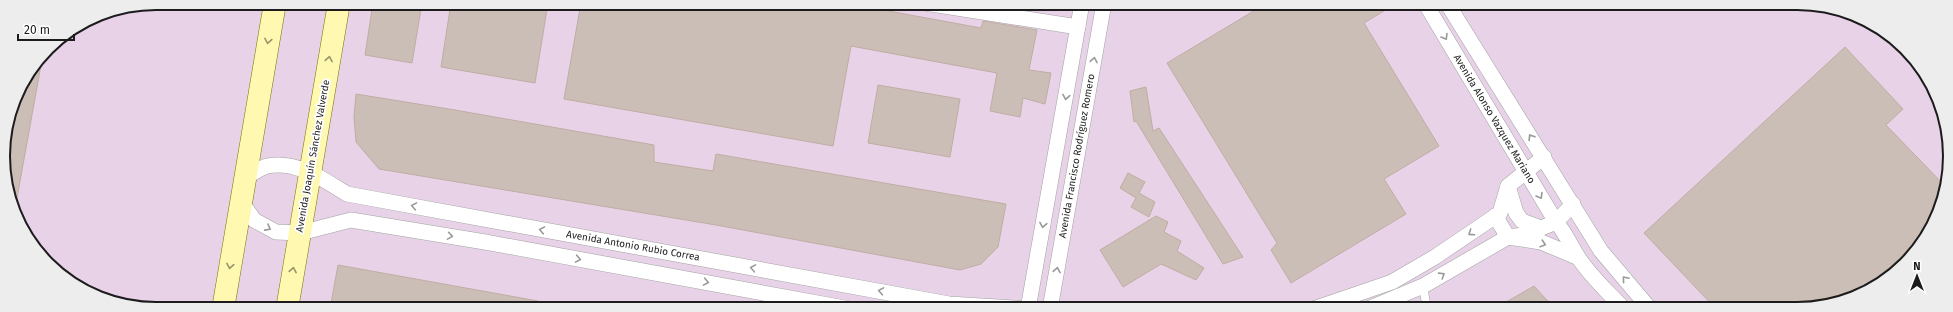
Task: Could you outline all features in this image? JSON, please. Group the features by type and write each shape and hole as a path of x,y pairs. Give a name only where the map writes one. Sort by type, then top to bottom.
{"main road":[{"path":"224,302 274,10"},
{"name":"Avenida Joaquín Sánchez Valverde","path":"288,302 338,10"}],"street":[{"path":"970,10 1078,27"},
{"path":"1030,302 1081,10"},
{"name":"Avenida Francisco Rodríguez Romero","path":"1051,302 1103,10"},
{"name":"Avenida Alonso Vazquez Mariano","path":"1429,10 1526,172 1561,227 1577,256 1588,271 1617,302"},
{"name":"Avenida Alonso Vazquez Mariano","path":"1452,10 1601,251 1644,302"},
{"path":"1333,302 1392,282 1496,216 1500,213 1508,186 1544,158"},
{"name":"Avenida Antonio Rubio Correa","path":"245,177 267,166 288,166 310,172 347,194 938,302"},
{"path":"1508,186 1516,213 1522,221 1541,228"},
{"path":"241,201 254,220 276,232 300,233 351,220 485,242 812,302"},
{"path":"1385,302 1419,288 1508,238 1524,235 1541,228 1561,227 1573,204"},
{"path":"1496,216 1508,238"},
{"path":"1508,238 1541,242 1577,256"},
{"path":"1408,272 1419,288"}],"lane":[{"path":"1419,288 1424,302"}],"shaded area":[{"path":"1807,10 1835,15 1862,25 1886,40 1907,60 1928,91 1932,100 1942,137 1943,166 1938,194 1928,221 1907,252 1903,256 1897,256 1897,262 1893,266 1862,287 1853,291 1835,297 1807,302 146,302 118,297 91,287 67,272 46,252 25,221 21,212 15,194 10,166 10,146 15,118 25,91 40,67 67,40 91,25 118,15 137,11"}],"building":[{"path":"372,10 421,10 412,63 365,55"},
{"path":"450,10 547,10 535,83 441,67"},
{"path":"580,10 883,10 981,28 983,21 1037,30 1029,70 1051,73 1045,104 1023,98 1020,117 990,111 997,73 851,46 833,146 564,99"},
{"path":"1255,10 1385,10 1364,23 1439,146 1384,179 1406,214 1291,283 1271,250 1277,243 1167,63"},
{"path":"1845,47 1903,109 1886,125 1941,181 1938,194 1928,221 1909,250 1902,256 1897,256 1897,261 1882,274 1853,291 1835,297 1807,302 1709,302 1644,233"},
{"path":"41,66 17,199 10,166 11,137 21,100"},
{"path":"878,85 960,99 950,157 868,143"},
{"path":"1146,87 1153,131 1159,128 1243,257 1223,264 1136,121 1134,122 1130,91"},
{"path":"356,94 654,145 654,162 713,171 716,154 1006,204 998,247 981,264 960,270 716,225 379,169 356,142 354,117"},
{"path":"1128,173 1145,182 1139,193 1155,202 1149,217 1131,207 1136,198 1120,188"},
{"path":"1156,216 1168,222 1164,232 1181,241 1177,251 1204,268 1196,280 1161,264 1123,287 1100,250"},
{"path":"338,265 538,301 538,302 331,302"},
{"path":"1534,286 1549,302 1506,302"}]}
